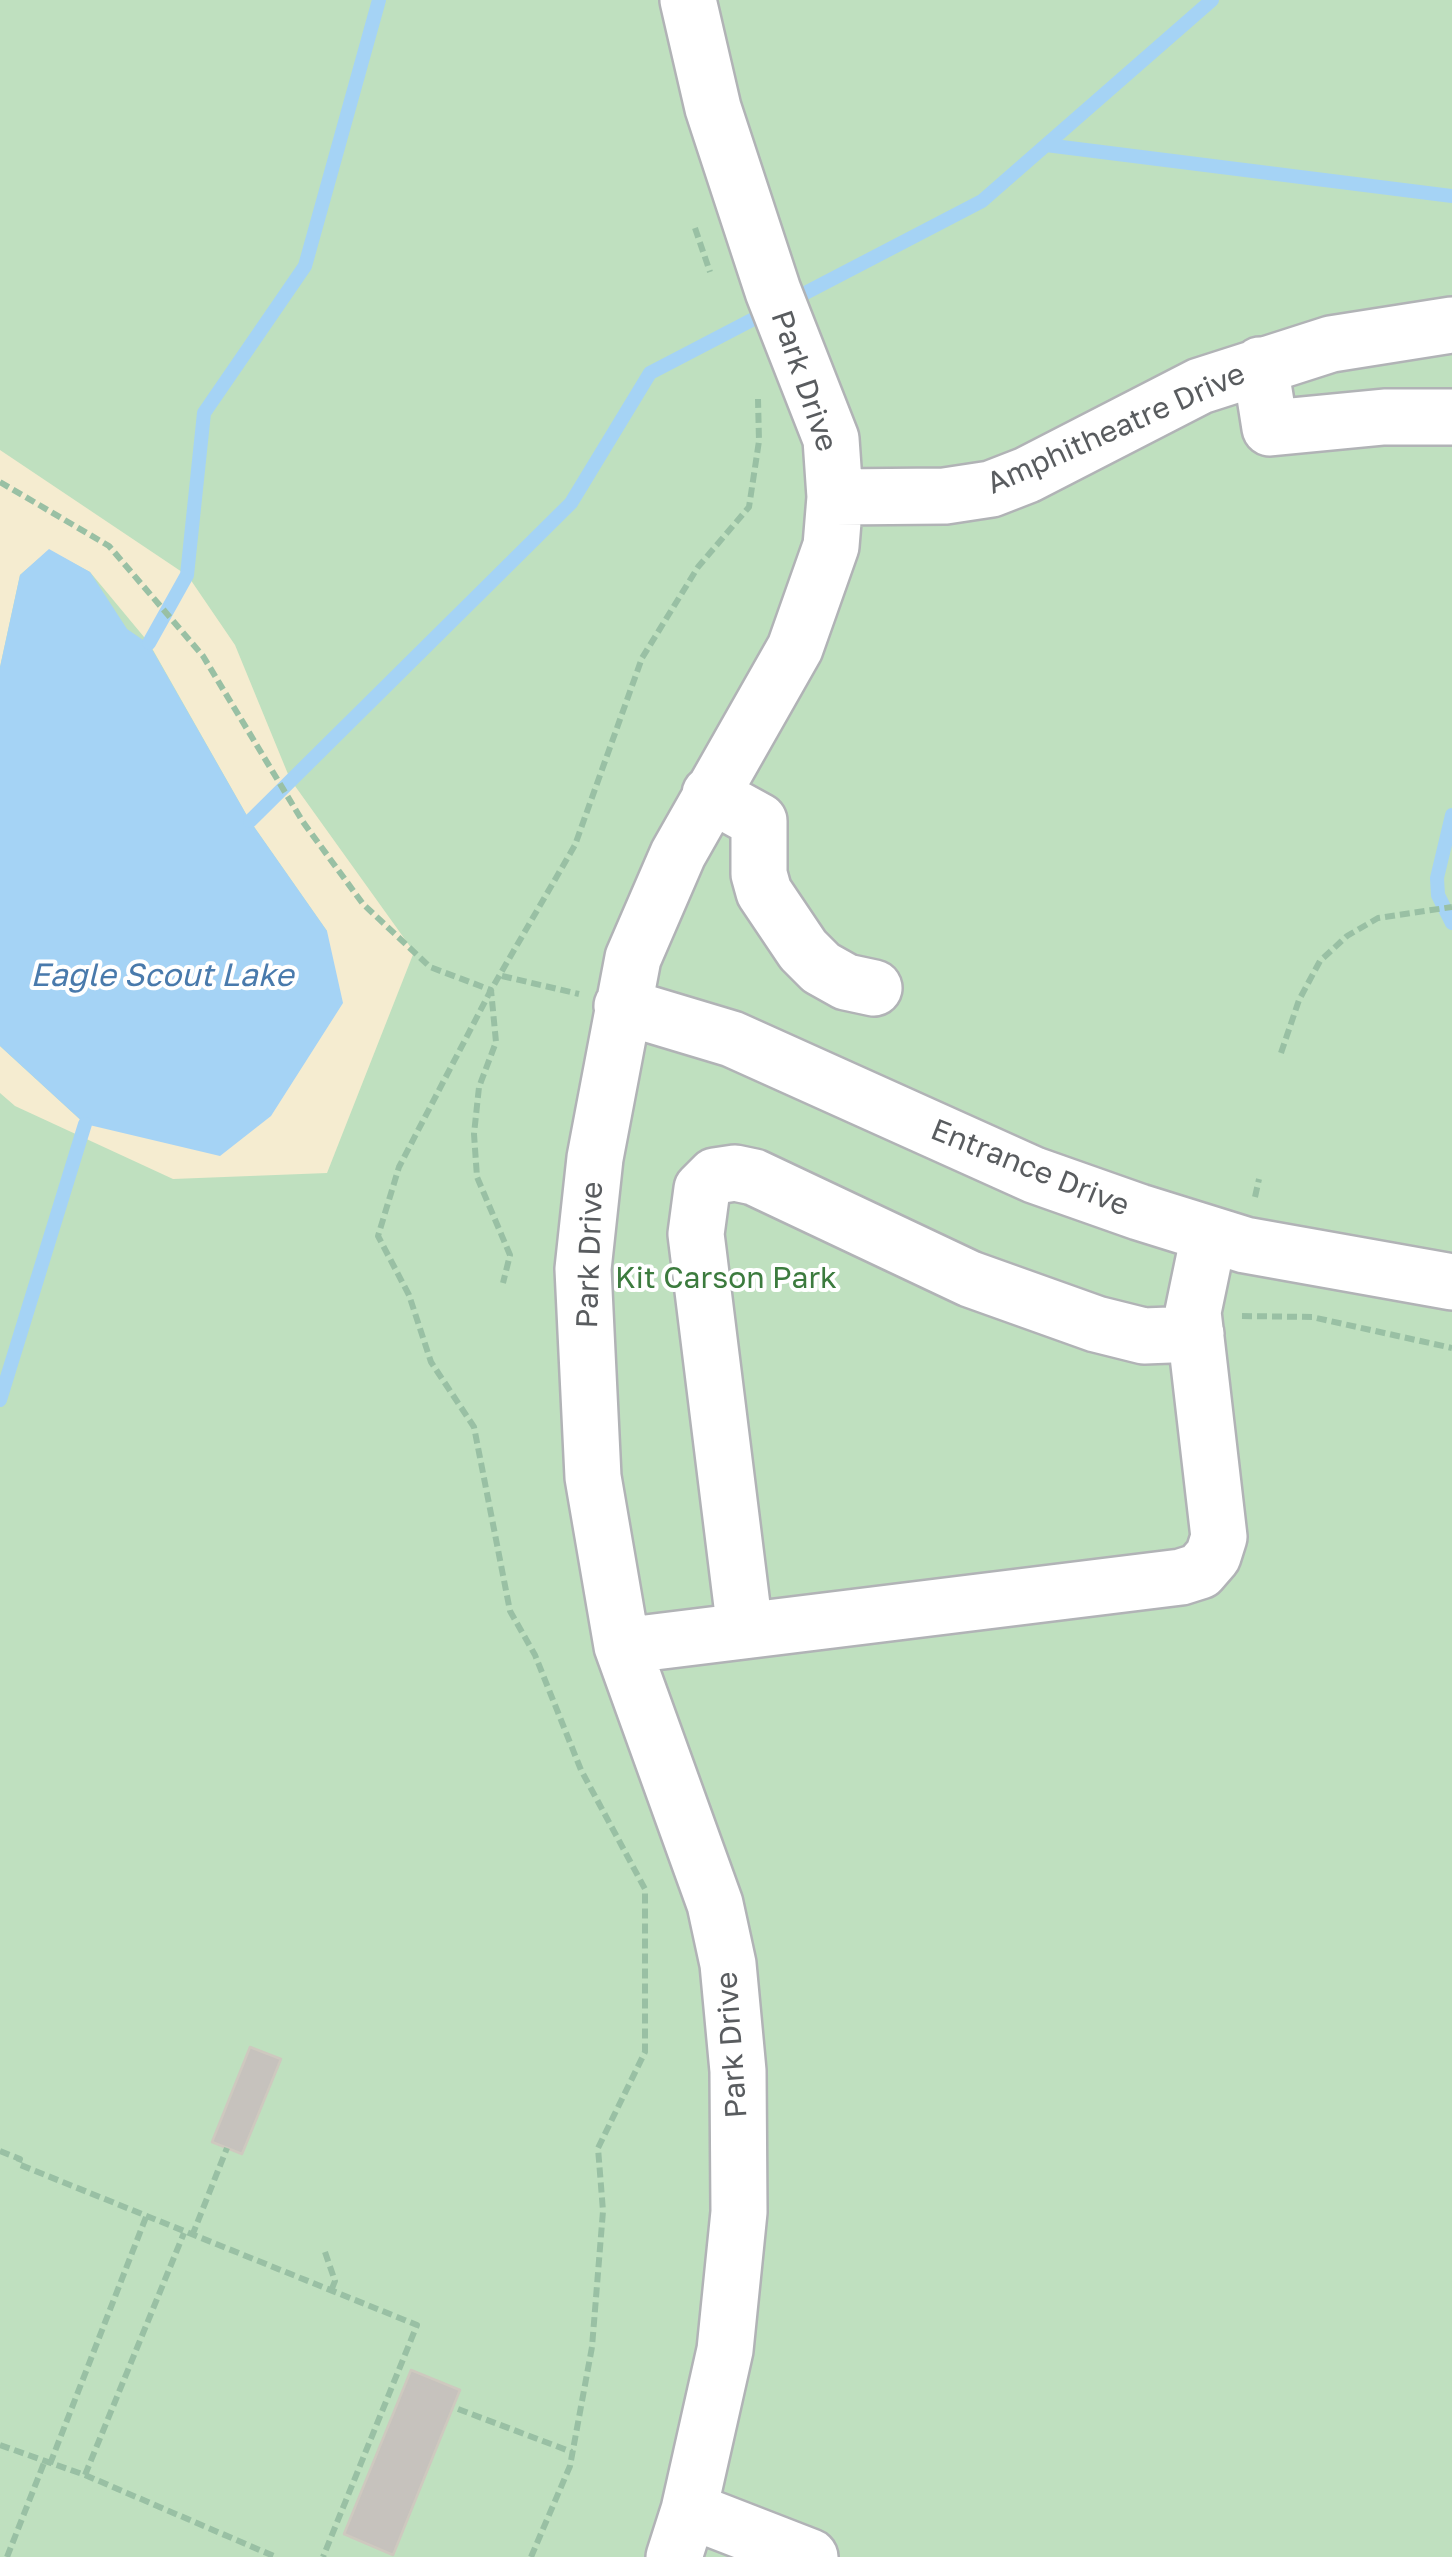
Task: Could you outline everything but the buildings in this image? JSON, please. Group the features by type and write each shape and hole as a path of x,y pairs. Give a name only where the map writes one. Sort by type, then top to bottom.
{"street":[{"name":"Park Drive","path":"682,2534 725,2350 734,2280 738,2072 728,1964 714,1904 622,1646 593,1477 584,1268 595,1158 633,958 710,794 795,648 831,546 835,497 830,439 713,108 688,0"},
{"name":"Amphitheatre Drive","path":"835,497 945,496 991,489 1027,475 1200,386 1331,344 1452,325"},
{"path":"1260,365 1270,428 1384,417 1452,418"},
{"path":"710,794 759,821 759,874 764,892 804,950 834,975 874,988"},
{"name":"Entrance Drive","path":"622,1006 732,1039 1034,1175 1209,1235 1452,1282"},
{"path":"745,1630 696,1234 702,1189 715,1176 735,1173 754,1177 970,1279 1096,1324 1144,1336 1216,1325"},
{"path":"622,1646 1200,1571 1213,1556 1219,1537 1216,1325 1195,1291 1209,1235"},
{"path":"682,2534 810,2557"}],"path":[{"path":"0,482 108,546 203,656 258,752 363,904 430,968 491,990 496,1042 479,1087 474,1134 477,1177 510,1255 503,1283"},
{"path":"1281,1053 1298,1000 1320,962 1347,936 1378,918 1452,908"},
{"path":"502,976 622,1006"},
{"path":"1216,1325 1312,1317 1452,1348"},
{"path":"85,2475 227,2148"},
{"path":"0,2151 20,2159 18,2164 417,2325 397,2385 323,2557"},
{"path":"6,2557 146,2217"},
{"path":"326,2252 335,2281 331,2291"},
{"path":"458,2409 572,2452"},
{"path":"0,2445 85,2475 276,2557"}],"green space":[{"name":"Kit Carson Park","path":"0,0 1452,0 1452,2557 0,2557"}],"sand":[{"path":"0,450 188,576 235,645 290,779 414,952 327,1173 173,1179 15,1106 0,1093 0,1046 85,1124 327,931 250,821 149,643 90,572 49,550 20,575 0,667"}],"water":[{"name":"Eagle Scout Lake","path":"49,549 90,572 127,629 149,644 250,821 327,931 343,1003 271,1116 220,1156 85,1124 0,1046 0,667 20,575"}],"waterway":[{"path":"149,643 187,575 204,413 305,266 379,0"},
{"path":"788,302 982,201 1212,0"},
{"path":"1046,145 1452,196"},
{"path":"250,821 571,503 650,373 769,311"},
{"path":"1452,815 1437,878 1438,895 1452,923"},
{"path":"0,1400 85,1124"}]}
